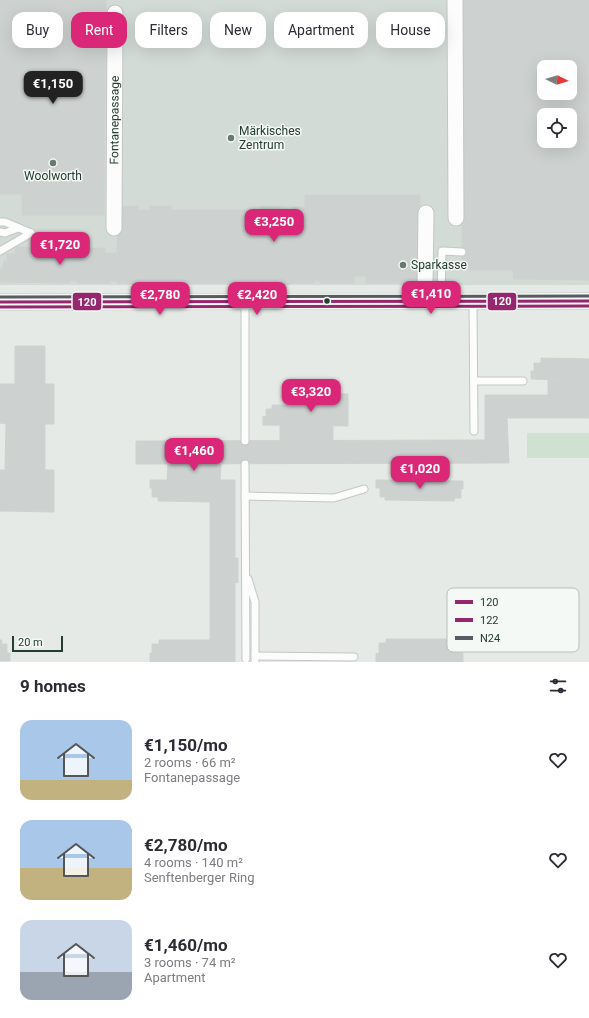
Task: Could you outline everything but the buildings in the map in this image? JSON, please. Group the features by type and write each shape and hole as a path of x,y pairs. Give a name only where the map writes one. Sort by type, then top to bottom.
{"street":[{"path":"455,0 456,218"},
{"name":"Fontanepassage","path":"114,228 115,48"},
{"path":"425,286 426,214"},
{"path":"0,302 589,301"}],"lane":[{"path":"0,222 4,222 31,233 0,251"},
{"path":"0,232 18,228"},
{"path":"442,301 442,251 462,252"},
{"path":"473,301 474,431"},
{"path":"245,302 245,441"},
{"path":"474,381 523,381"},
{"path":"245,464 246,659"},
{"path":"245,496 334,498 364,489"},
{"path":"245,571 255,602 255,659 354,657"}],"shaded area":[{"name":"Märkisches Zentrum","path":"0,0 589,0 589,285 0,285"}],"green space":[{"path":"527,433 589,433 589,458 527,458"}],"transit line":[{"name":"N24","path":"0,297 589,296"},
{"name":"120","path":"0,302 589,301"},
{"name":"122","path":"0,307 589,306"}],"place":[{"name":"Märkisches Zentrum","path":"231,138"},
{"name":"Woolworth","path":"53,163"},
{"name":"Sparkasse","path":"403,265"}]}
